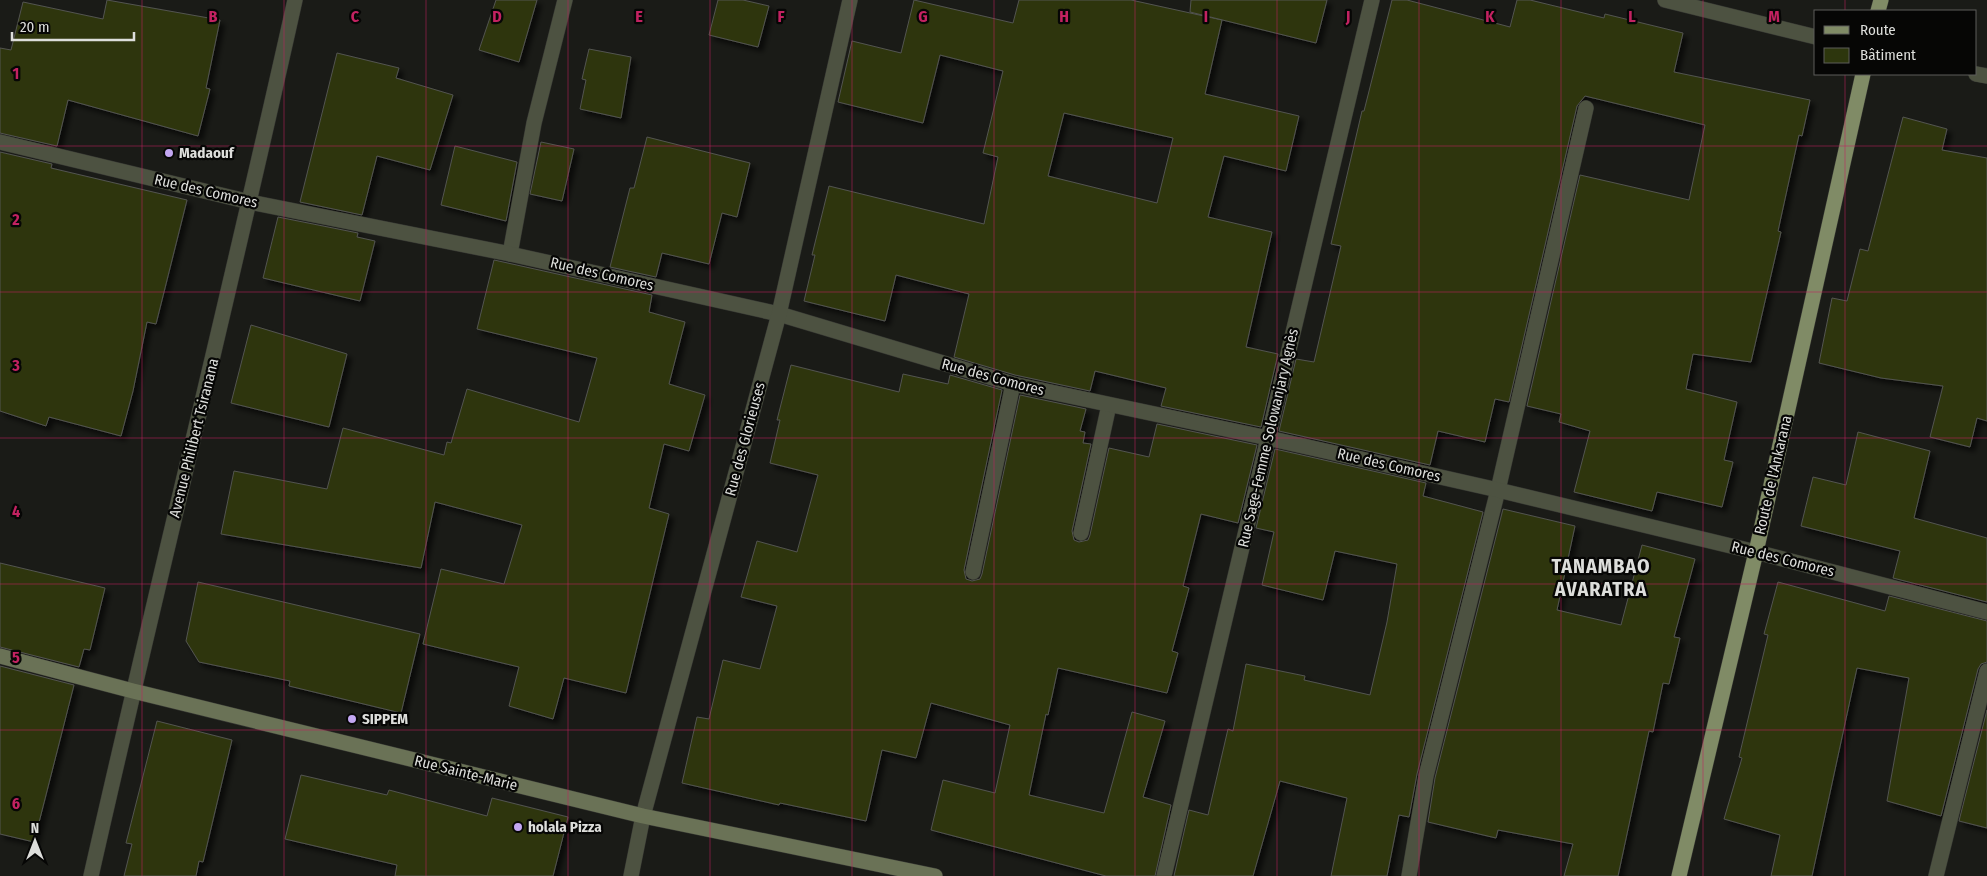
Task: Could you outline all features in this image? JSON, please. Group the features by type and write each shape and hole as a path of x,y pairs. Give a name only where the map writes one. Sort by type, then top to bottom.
{"main road":[{"name":"Route de l'Ankarana","path":"1679,876 1756,552 1863,75"},
{"name":"Rue Sainte-Marie","path":"0,656 133,691 643,816 935,876"}],"street":[{"name":"Avenue Philibert Tsiranana","path":"91,876 133,691 250,202 295,0"},
{"path":"510,254 534,123 565,0"},
{"name":"Rue des Glorieuses","path":"632,876 643,816 779,314 850,0"},
{"name":"Rue Sage-Femme Solowanjary Agnès","path":"1164,876 1372,0"},
{"path":"1665,0 1814,37"},
{"path":"1409,876 1426,776 1498,490 1586,108"},
{"name":"Rue des Comores","path":"0,142 250,202 510,254 779,314 1013,384 1268,438 1498,490 1756,552 1987,612"},
{"path":"973,572 1013,384"},
{"path":"1081,533 1108,405"},
{"path":"1936,876 1987,671"}],"building":[{"path":"107,0 220,20 206,88 210,89 198,136 68,100 57,146 0,133 0,48 11,50 23,2 103,19"},
{"path":"496,0 537,0 519,62 479,50"},
{"path":"718,0 743,0 769,6 758,47 709,35"},
{"path":"914,0 1013,23 1019,0 1131,0 1222,20 1205,94 1299,116 1286,171 1224,156 1208,217 1272,232 1246,347 1278,354 1261,427 1161,406 1166,388 1095,371 1090,391 1015,375 954,357 969,294 896,275 885,321 804,301 815,255 812,255 829,186 984,224 998,157 983,153 1003,71 940,55 923,123 838,102 852,41 901,53","holes":["1064,113 1173,138 1157,203 1048,176"]},
{"path":"1191,0 1327,0 1316,43 1190,12"},
{"path":"1392,0 1407,0 1510,27 1517,0 1530,0 1604,18 1605,14 1683,33 1674,72 1810,100 1802,136 1799,135 1778,231 1781,232 1751,362 1693,354 1686,389 1737,402 1724,460 1733,462 1722,507 1657,492 1652,511 1574,492 1590,431 1559,422 1561,414 1527,406 1580,175 1689,200 1705,125 1585,96 1577,106 1509,402 1495,399 1485,442 1438,431 1430,465 1279,431 1296,359 1314,362 1341,246 1331,244 1362,111 1364,111"},
{"path":"589,49 631,57 621,118 580,109 586,80 582,79"},
{"path":"337,53 399,68 396,78 453,95 430,170 377,156 362,215 300,202"},
{"path":"1903,117 1947,129 1942,150 1987,158 1987,421 1977,418 1970,447 1930,437 1943,386 1881,378 1819,363 1832,298 1847,301 1860,249 1868,251"},
{"path":"647,137 750,163 737,217 722,213 709,264 662,253 656,277 610,267 630,188 634,188"},
{"path":"541,142 574,149 562,201 530,194"},
{"path":"455,146 517,162 506,221 441,205"},
{"path":"0,152 52,164 51,168 187,200 156,324 147,322 133,391 121,436 49,417 46,426 0,411"},
{"path":"278,217 358,233 357,237 375,241 360,301 263,278"},
{"path":"494,260 652,295 649,312 685,322 669,384 705,395 689,451 664,444 649,508 669,514 626,693 564,678 553,719 509,706 519,667 423,644 441,569 504,584 522,525 435,502 421,568 221,534 234,471 327,489 343,428 444,455 447,442 451,443 467,389 579,422 597,358 477,329"},
{"path":"251,325 347,354 329,427 231,403"},
{"path":"791,365 899,392 903,374 948,384 950,375 1002,390 964,570 966,579 972,581 980,579 982,574 1020,395 1086,409 1080,431 1085,432 1083,443 1091,444 1072,531 1074,540 1079,542 1088,540 1090,535 1109,448 1149,457 1157,424 1257,445 1238,523 1201,514 1183,586 1189,588 1172,651 1178,653 1167,693 1058,668 1048,715 1046,714 1029,795 1104,813 1132,712 1165,721 1143,797 1171,805 1155,876 1106,876 931,830 943,780 995,793 1010,725 931,703 916,758 882,750 866,821 780,803 779,805 682,783 697,717 709,719 723,660 760,669 777,606 741,597 757,541 797,552 818,475 770,463 780,420 777,420"},
{"path":"1858,432 1930,451 1914,518 1987,538 1987,602 1893,578 1900,551 1801,526 1813,477 1846,485"},
{"path":"1275,449 1426,483 1423,496 1483,512 1417,774 1409,817 1399,815 1387,876 1331,876 1347,798 1280,781 1253,876 1174,876 1189,810 1208,815 1228,729 1233,731 1246,664 1305,676 1304,680 1370,695 1387,622 1397,564 1335,551 1323,600 1262,585 1274,532 1256,528"},
{"path":"1503,509 1575,526 1557,610 1621,625 1642,545 1695,559 1674,637 1680,638 1669,684 1663,683 1653,732 1649,731 1618,876 1564,876 1573,844 1498,830 1496,838 1428,822 1435,778"},
{"path":"0,563 105,588 90,650 84,649 79,667 0,647"},
{"path":"198,582 420,634 401,713 289,686 290,681 199,662 186,641"},
{"path":"1778,582 1885,611 1889,596 1987,621 1987,662 1981,664 1978,669 1941,816 1887,801 1909,678 1857,668 1812,876 1771,876 1780,835 1724,819 1742,758 1739,757 1768,635 1764,634"},
{"path":"0,666 74,685 34,842 0,834"},
{"path":"1987,710 1987,828 1959,821"},
{"path":"157,721 232,740 203,862 199,861 196,876 124,876 132,844 126,843"},
{"path":"301,775 387,795 389,790 487,816 492,798 568,817 553,876 395,876 397,865 285,839"}],"place":[{"name":"Madaouf","path":"169,153"},
{"name":"SIPPEM","path":"352,719"},
{"name":"holala Pizza","path":"518,827"}],"district":[{"name":"TANAMBAO AVARATRA","path":"1601,578"}]}
